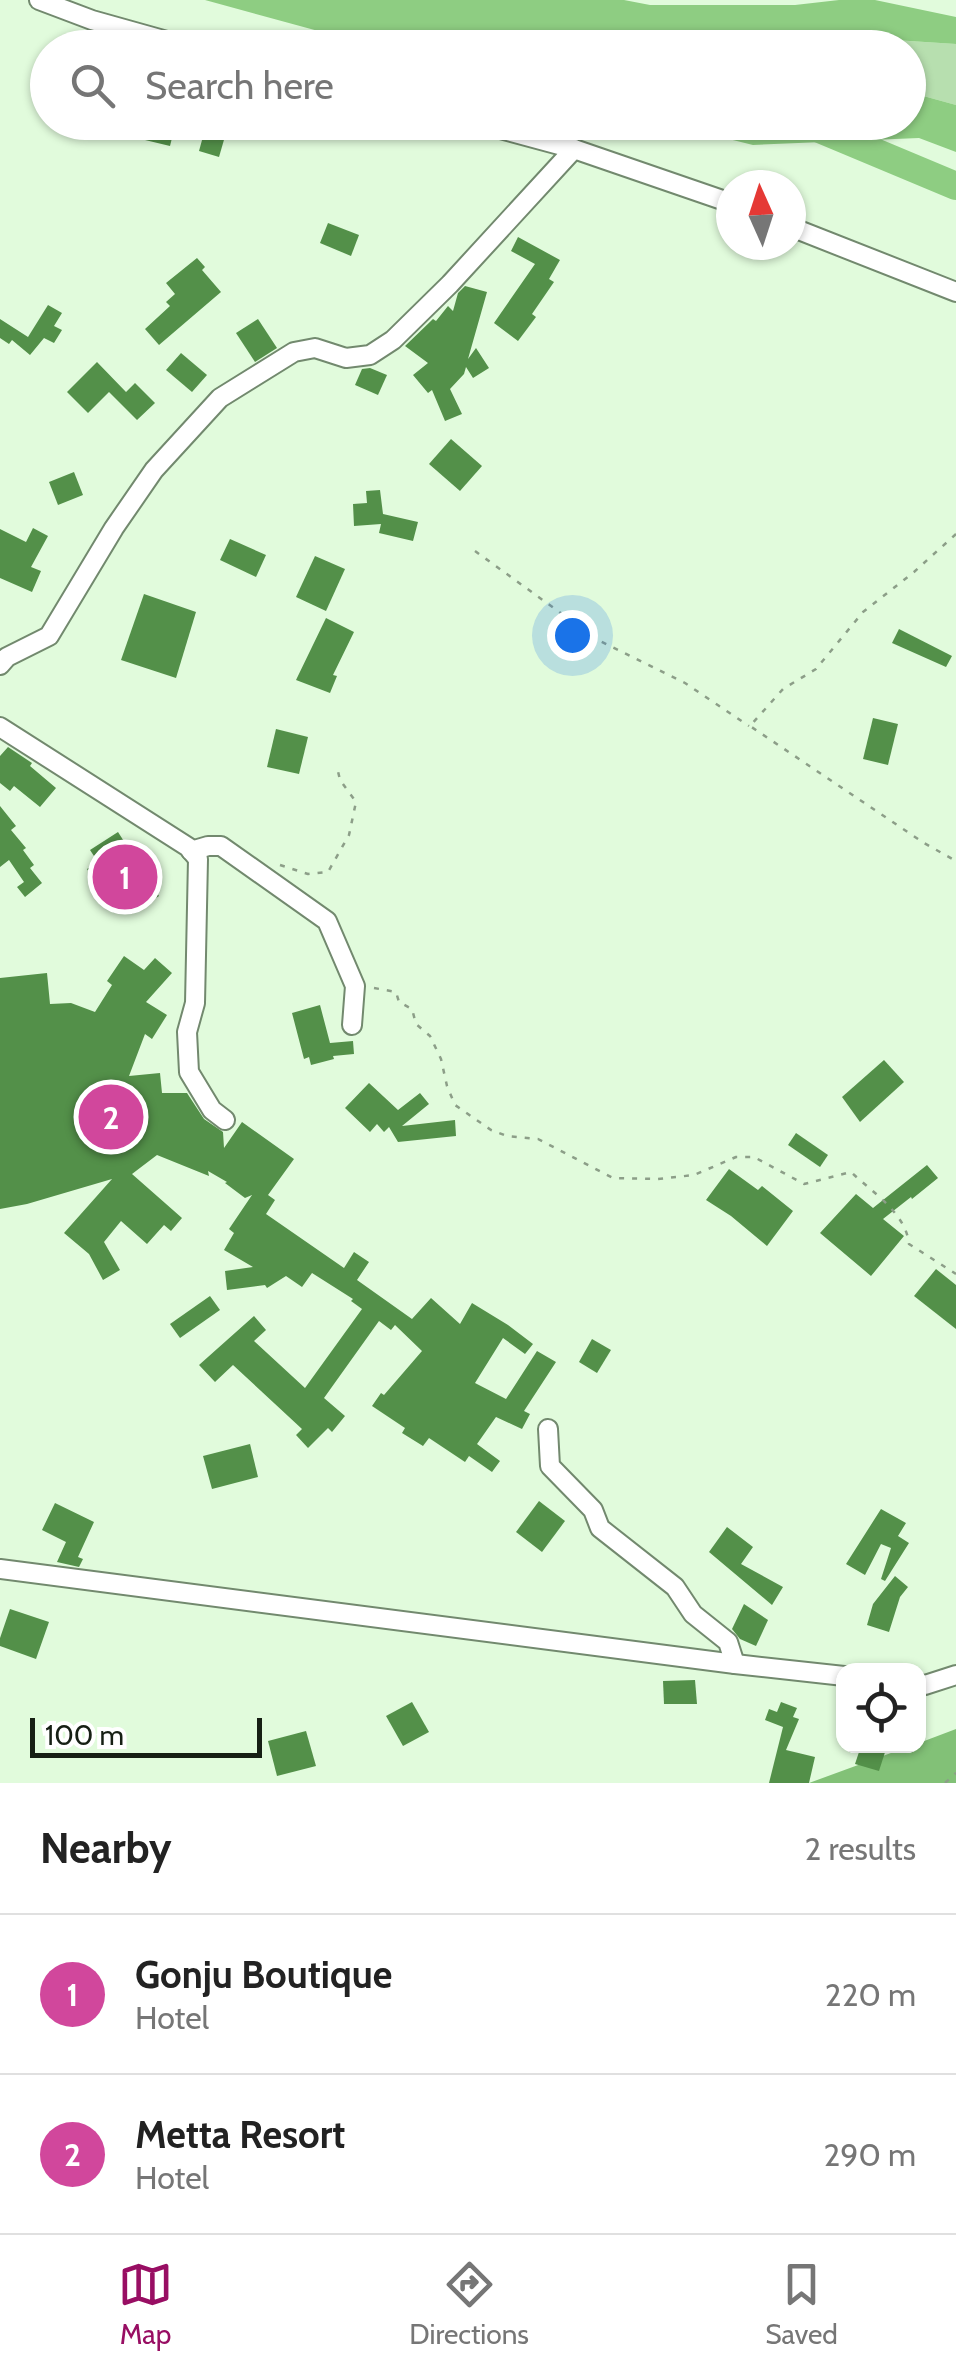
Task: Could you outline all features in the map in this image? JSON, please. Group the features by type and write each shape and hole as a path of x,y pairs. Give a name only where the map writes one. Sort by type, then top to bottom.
{"street":[{"path":"39,0 128,30"},
{"path":"541,140 716,197"},
{"path":"0,666 7,656 49,636 154,470 220,398 294,352 315,348 346,358 370,356 394,340 574,149"},
{"path":"806,233 956,292"},
{"path":"0,726 198,859 198,938 195,1003 188,1032 189,1072 212,1110 225,1120"},
{"path":"191,851 221,846 327,921 355,986 352,1025"},
{"path":"548,1429 550,1466 593,1510 600,1528 675,1587 693,1614 728,1642 734,1664"},
{"path":"0,1569 836,1675"},
{"path":"926,1685 956,1675"}],"path":[{"path":"750,726 783,688 816,669 863,612 956,534"},
{"path":"475,551 598,640 685,684 956,861"},
{"path":"254,870 277,864 308,874 328,872 349,835 356,802 340,780 337,767"},
{"path":"355,986 396,992 399,1002 412,1009 416,1024 430,1036 455,1105 491,1130 538,1139 614,1178 694,1175 736,1157 754,1157 804,1184 850,1172 896,1214 908,1234 909,1244 956,1274"},
{"path":"945,1783 956,1773"}],"shaded area":[{"path":"205,0 624,0 650,5 795,5 875,0 956,17 956,44 926,42 926,30 315,30"},
{"path":"926,42 956,44 956,105 926,97"},
{"path":"926,97 956,105 956,152 924,140"},
{"path":"733,140 872,140 753,145"},
{"path":"956,1729 956,1783 809,1783 891,1753 926,1753 926,1740"}],"building":[{"path":"145,140 172,140 170,146"},
{"path":"202,140 224,140 219,157 199,151"},
{"path":"328,223 359,235 351,256 320,243"},
{"path":"518,237 560,260 549,279 554,282 532,314 536,317 518,341 494,323 535,264 511,251"},
{"path":"197,258 221,292 159,345 145,329 170,306 166,302 175,294 166,283"},
{"path":"465,286 487,292 468,359 476,348 489,368 473,378 466,367 450,389 462,414 445,421 432,390 428,393 413,375 428,363 405,346 448,306 453,311 458,293"},
{"path":"48,305 62,313 54,326 62,330 54,343 44,338 30,355 12,340 9,344 0,338 0,319 28,337"},
{"path":"258,319 277,348 255,362 236,333"},
{"path":"181,353 207,375 192,392 166,370"},
{"path":"97,362 126,392 135,383 155,403 137,420 109,392 88,413 67,392"},
{"path":"362,369 387,375 378,395 355,385"},
{"path":"451,439 482,466 460,491 429,464"},
{"path":"74,472 83,495 58,505 49,482"},
{"path":"380,490 383,514 418,522 413,541 379,533 381,524 354,526 353,504 367,503 366,491"},
{"path":"33,528 48,536 31,567 41,571 32,592 0,578 0,529 26,542"},
{"path":"230,539 266,555 256,577 220,560"},
{"path":"315,556 345,569 326,611 296,597"},
{"path":"144,594 196,612 176,678 121,660"},
{"path":"326,618 354,632 333,675 337,676 330,693 296,680"},
{"path":"899,629 952,656 946,667 892,643"},
{"path":"873,718 898,724 888,765 863,759"},
{"path":"276,729 308,737 299,774 267,767"},
{"path":"8,747 32,763 30,766 56,788 40,807 14,786 10,791 0,783 0,756"},
{"path":"0,806 16,826 11,830 26,848 23,850 34,865 30,868 42,883 25,897 17,887 24,882 9,860 0,867"},
{"path":"118,832 159,896 132,914 127,905 114,913 87,869 98,862 90,850"},
{"path":"124,956 144,970 155,958 172,973 146,1002 167,1015 152,1039 145,1034 129,1076 160,1073 162,1093 187,1093 204,1119 223,1132 224,1148 242,1122 294,1159 268,1195 275,1200 266,1214 344,1268 354,1252 369,1262 357,1280 412,1319 431,1298 460,1324 472,1303 533,1344 525,1354 503,1338 475,1383 506,1399 537,1351 556,1362 524,1411 530,1414 522,1429 496,1417 477,1444 500,1461 492,1472 469,1456 465,1462 429,1438 423,1446 402,1433 405,1428 372,1406 422,1351 395,1325 391,1330 379,1321 324,1398 345,1416 332,1432 328,1428 308,1448 296,1435 302,1429 233,1365 215,1382 199,1365 254,1316 266,1330 254,1341 305,1388 362,1309 312,1273 302,1287 286,1276 267,1288 265,1285 227,1290 225,1271 253,1267 224,1250 234,1233 229,1229 252,1195 245,1198 208,1171 209,1176 157,1155 132,1174 182,1218 171,1231 164,1225 147,1244 121,1221 104,1242 120,1270 103,1280 89,1254 64,1233 112,1179 0,1209 0,978 47,973 50,1004 71,1003 95,1012 112,985 107,981"},
{"path":"320,1005 330,1043 353,1041 354,1054 333,1056 334,1059 311,1065 309,1057 304,1059 292,1013"},
{"path":"884,1060 904,1082 860,1122 842,1097"},
{"path":"369,1083 398,1110 420,1093 429,1104 402,1126 455,1120 456,1136 398,1142 389,1127 384,1132 377,1124 370,1132 345,1108"},
{"path":"796,1133 828,1155 820,1167 788,1145"},
{"path":"927,1165 938,1178 883,1219 904,1236 871,1276 820,1233 856,1194 873,1208"},
{"path":"729,1169 758,1190 762,1186 793,1211 767,1246 706,1200"},
{"path":"936,1269 956,1285 956,1329 914,1296"},
{"path":"210,1296 220,1310 180,1338 170,1324"},
{"path":"592,1339 611,1350 597,1373 579,1362"},
{"path":"250,1444 258,1477 212,1489 203,1456"},
{"path":"539,1501 565,1521 542,1552 516,1532"},
{"path":"55,1503 94,1522 78,1557 83,1559 79,1567 57,1562 66,1542 42,1530"},
{"path":"881,1509 906,1523 898,1536 909,1543 885,1581 881,1579 891,1548 881,1544 865,1575 846,1564"},
{"path":"727,1527 753,1547 741,1564 783,1587 772,1605 709,1552"},
{"path":"895,1576 908,1587 900,1597 889,1632 867,1625 873,1604"},
{"path":"744,1604 768,1620 756,1646 740,1639 732,1629"},
{"path":"10,1609 49,1622 36,1659 0,1646"},
{"path":"695,1680 697,1704 664,1704 663,1681"},
{"path":"412,1702 429,1732 403,1746 386,1716"},
{"path":"781,1702 797,1708 793,1717 799,1719 786,1750 815,1757 809,1783 769,1783 783,1727 765,1720 769,1709 777,1712"},
{"path":"306,1731 316,1766 277,1776 268,1741"},
{"path":"859,1753 885,1753 879,1771 855,1764"}],"waterway":[{"path":"846,140 956,186"}],"place":[{"name":"Gonju Boutique","path":"125,877"},
{"name":"Metta Resort","path":"111,1117"}]}
